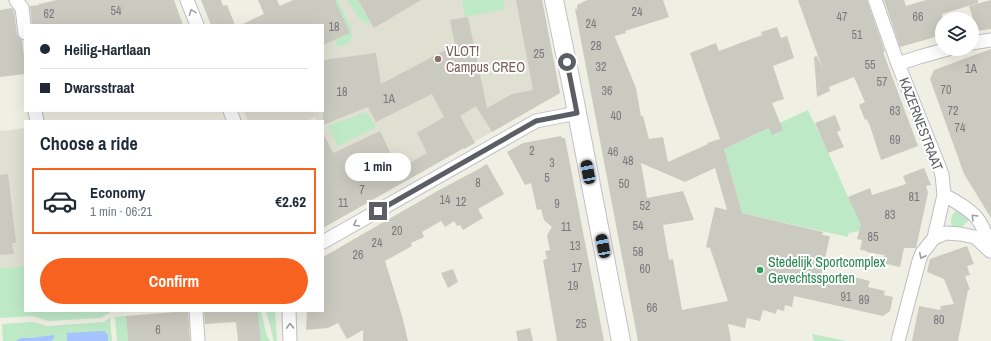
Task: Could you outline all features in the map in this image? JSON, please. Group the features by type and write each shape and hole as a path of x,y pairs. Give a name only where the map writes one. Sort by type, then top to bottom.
{"street":[{"path":"16,0 22,8 24,25"},
{"path":"187,0 197,24"},
{"path":"554,0 621,341"},
{"name":"KAZERNESTRAAT","path":"875,0 898,64 940,169 944,194 934,238 922,253 919,261 898,341"},
{"path":"979,42 991,40"},
{"path":"898,64 935,53"},
{"path":"324,241 536,121 577,113"},
{"path":"944,194 965,208 978,220 984,231 991,251"},
{"path":"934,238 946,233 975,237 991,251"},
{"path":"196,312 198,341"},
{"path":"289,312 290,341"}],"shaded area":[{"name":"VLOT! Campus CREO","path":"293,0 542,0 560,93 406,181 380,131 333,153 324,135 324,120 316,120 315,117 308,120 248,120 244,112 324,112 324,24 253,24 251,20"},
{"path":"24,128 24,266 0,268 0,131"}],"green space":[{"path":"335,0 338,0 351,26 352,36 350,42 339,47 334,40 349,33"},
{"path":"347,0 357,0 371,23 364,23 358,17"},
{"path":"462,0 504,0 505,9 465,17"},
{"path":"808,110 863,230 849,232 848,237 742,213 724,149"},
{"path":"366,112 376,127 338,146 328,126"},
{"path":"958,210 971,218 959,230 953,228 951,223 952,215"},
{"path":"24,266 24,312 110,313 100,318 48,321 33,316 0,318 0,268"},
{"path":"258,312 261,312 266,333 270,341 261,341"},
{"path":"266,312 275,312 277,341 274,341"},
{"path":"126,316 128,341 117,341 115,317"},
{"path":"110,318 112,341 3,341 2,324 33,322 47,326 104,322"},
{"path":"812,334 847,341 814,341"}],"water":[{"path":"104,331 108,335 108,341 67,341 67,333"},
{"path":"54,335 54,338 51,341 16,341 21,338"}],"building":[{"path":"57,0 174,0 183,24 32,24 30,6"},
{"path":"201,0 221,0 223,6 227,5 235,24 211,24"},
{"path":"258,0 277,0 280,6 293,0 335,0 350,33 324,45 324,24 243,24 264,14"},
{"path":"358,0 421,0 374,28"},
{"path":"516,0 542,0 560,93 492,132 476,106 460,116 475,143 324,227 324,135 333,153 380,131 399,169 427,153 417,133 444,117 432,94 376,122 368,107 324,125 324,60 376,53 381,84 455,45 450,20 468,17 487,108 512,94 533,90"},
{"path":"587,0 663,0 669,17 625,31 626,33 615,37 636,88 641,116 643,116 649,139 663,137 668,162 708,144 707,143 720,139 690,53 716,43 719,51 762,35 761,32 777,27 781,38 787,36 794,58 773,66 784,99 772,103 783,130 772,135 769,128 724,149 742,213 823,232 822,235 830,236 821,277 848,283 850,276 870,281 868,287 885,291 884,295 893,297 890,311 883,316 794,296 792,307 785,305 784,311 777,309 776,314 763,310 760,321 747,318 745,328 728,324 731,341 638,341 575,9 577,9 577,5","holes":["641,163 685,182 715,168 727,210 715,207 706,247 710,248 728,301 682,310 673,259 669,260 663,225 694,220 683,191 647,198"]},
{"path":"798,0 867,0 885,52 883,52 918,146 881,160 870,126 867,119 865,120 859,105 865,102 854,77 829,87 830,91 817,97 814,57 817,56 823,70"},
{"path":"884,0 904,0 906,6 926,0 978,0 978,3 949,12 935,12 935,37 900,47"},
{"path":"991,0 991,29 979,31 979,12 971,12 969,6"},
{"path":"12,8 14,11 17,34 22,40 24,74 0,77 0,10"},
{"path":"991,49 991,218 964,174 930,79 934,70 972,56 979,56 979,53"},
{"path":"835,115 841,130 837,132 844,147 828,153 815,123"},
{"path":"561,136 562,138 565,138 604,341 557,341 543,260 547,259 545,251 550,250 547,235 552,227 544,220 541,209 537,210 531,183 525,185 507,152 523,143"},
{"path":"487,164 504,194 478,209 483,218 463,230 460,225 457,226 454,221 445,227 441,221 422,232 424,237 411,243 412,246 385,261 408,341 363,341 363,330 347,339 338,323 328,328 306,330 307,312 324,312 324,256"},
{"path":"924,168 931,185 926,186 928,193 916,248 904,248 900,267 882,263 884,255 860,250 862,240 857,239 861,225 848,197 870,188 872,195 906,184 903,176"},
{"path":"8,174 16,243 12,243 14,254 0,255 0,175"},
{"path":"967,246 974,264 967,266 970,275 965,276 970,290 968,290 958,341 912,341 919,306 940,310 941,306 954,304 944,279 927,272 930,259"},
{"path":"453,269 458,282 448,288 441,273"},
{"path":"188,312 190,341 128,341 126,316"},
{"path":"204,312 258,312 261,341 238,341 236,322 205,324"},
{"path":"530,328 533,341 518,341 516,331"}],"place":[{"name":"VLOT! Campus CREO","path":"438,59"},
{"name":"Stedelijk Sportcomplex Gevechtssporten","path":"760,270"}],"route":[{"path":"378,211 536,121 577,113 567,62"}]}
